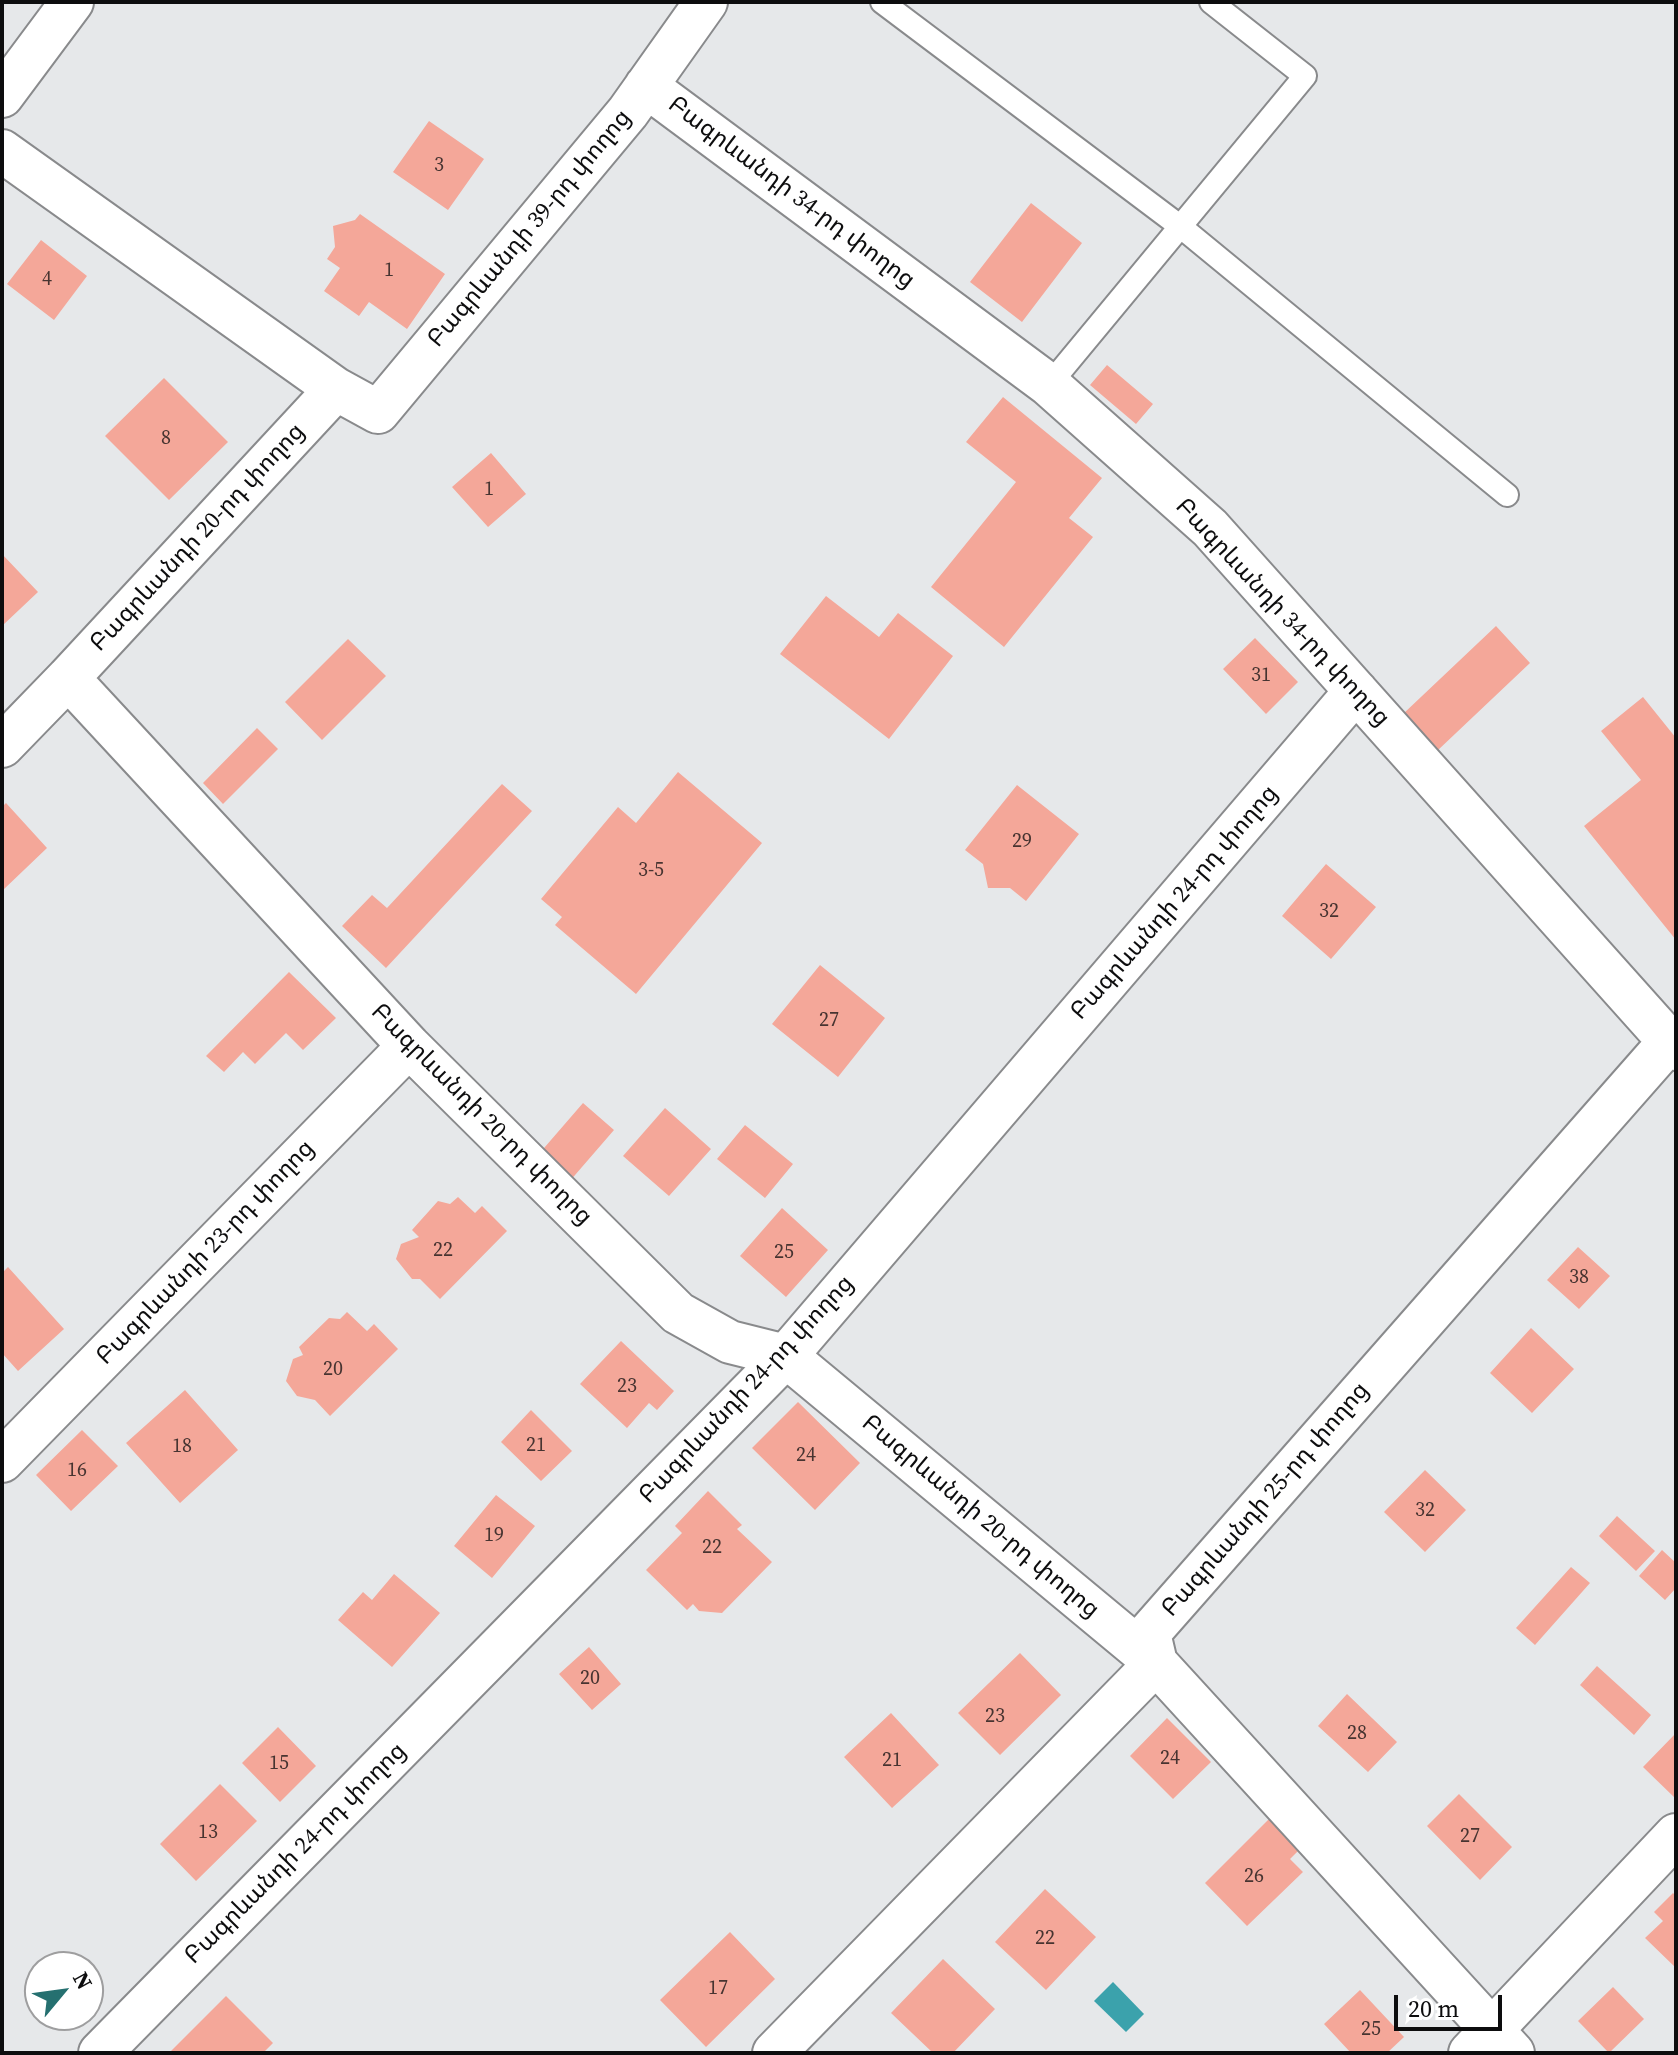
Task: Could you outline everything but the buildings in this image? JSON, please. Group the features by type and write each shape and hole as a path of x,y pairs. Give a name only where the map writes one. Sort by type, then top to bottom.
{"street":[{"path":"2,96 72,2"},
{"name":"Բագրևանդի 39-րդ փողոց","path":"336,389 378,412 646,86 706,2"},
{"name":"Բագրևանդի 34-րդ փողոց","path":"646,86 1049,385 1210,528 1673,1045"},
{"path":"2,151 336,389"},
{"name":"Բագրևանդի 20-րդ փողոց","path":"336,389 68,678 409,1046 678,1313 730,1342 786,1356 1156,1663 1492,2045"},
{"path":"2,746 68,678"},
{"name":"Բագրևանդի 24-րդ փողոց","path":"100,2053 786,1356 1356,691"},
{"name":"Բագրևանդի 25-րդ փողոց","path":"1156,1663 1149,1633 1673,1045"},
{"name":"Բագրևանդի 23-րդ փողոց","path":"2,1461 409,1046"},
{"path":"774,2053 1156,1663"},
{"path":"1492,2045 1676,1835"}],"lane":[{"path":"882,2 1181,227 1507,495"},
{"path":"1049,385 1305,76 1211,2"}],"water":[{"path":"1113,1982 1144,2014 1126,2032 1094,2001"}]}
